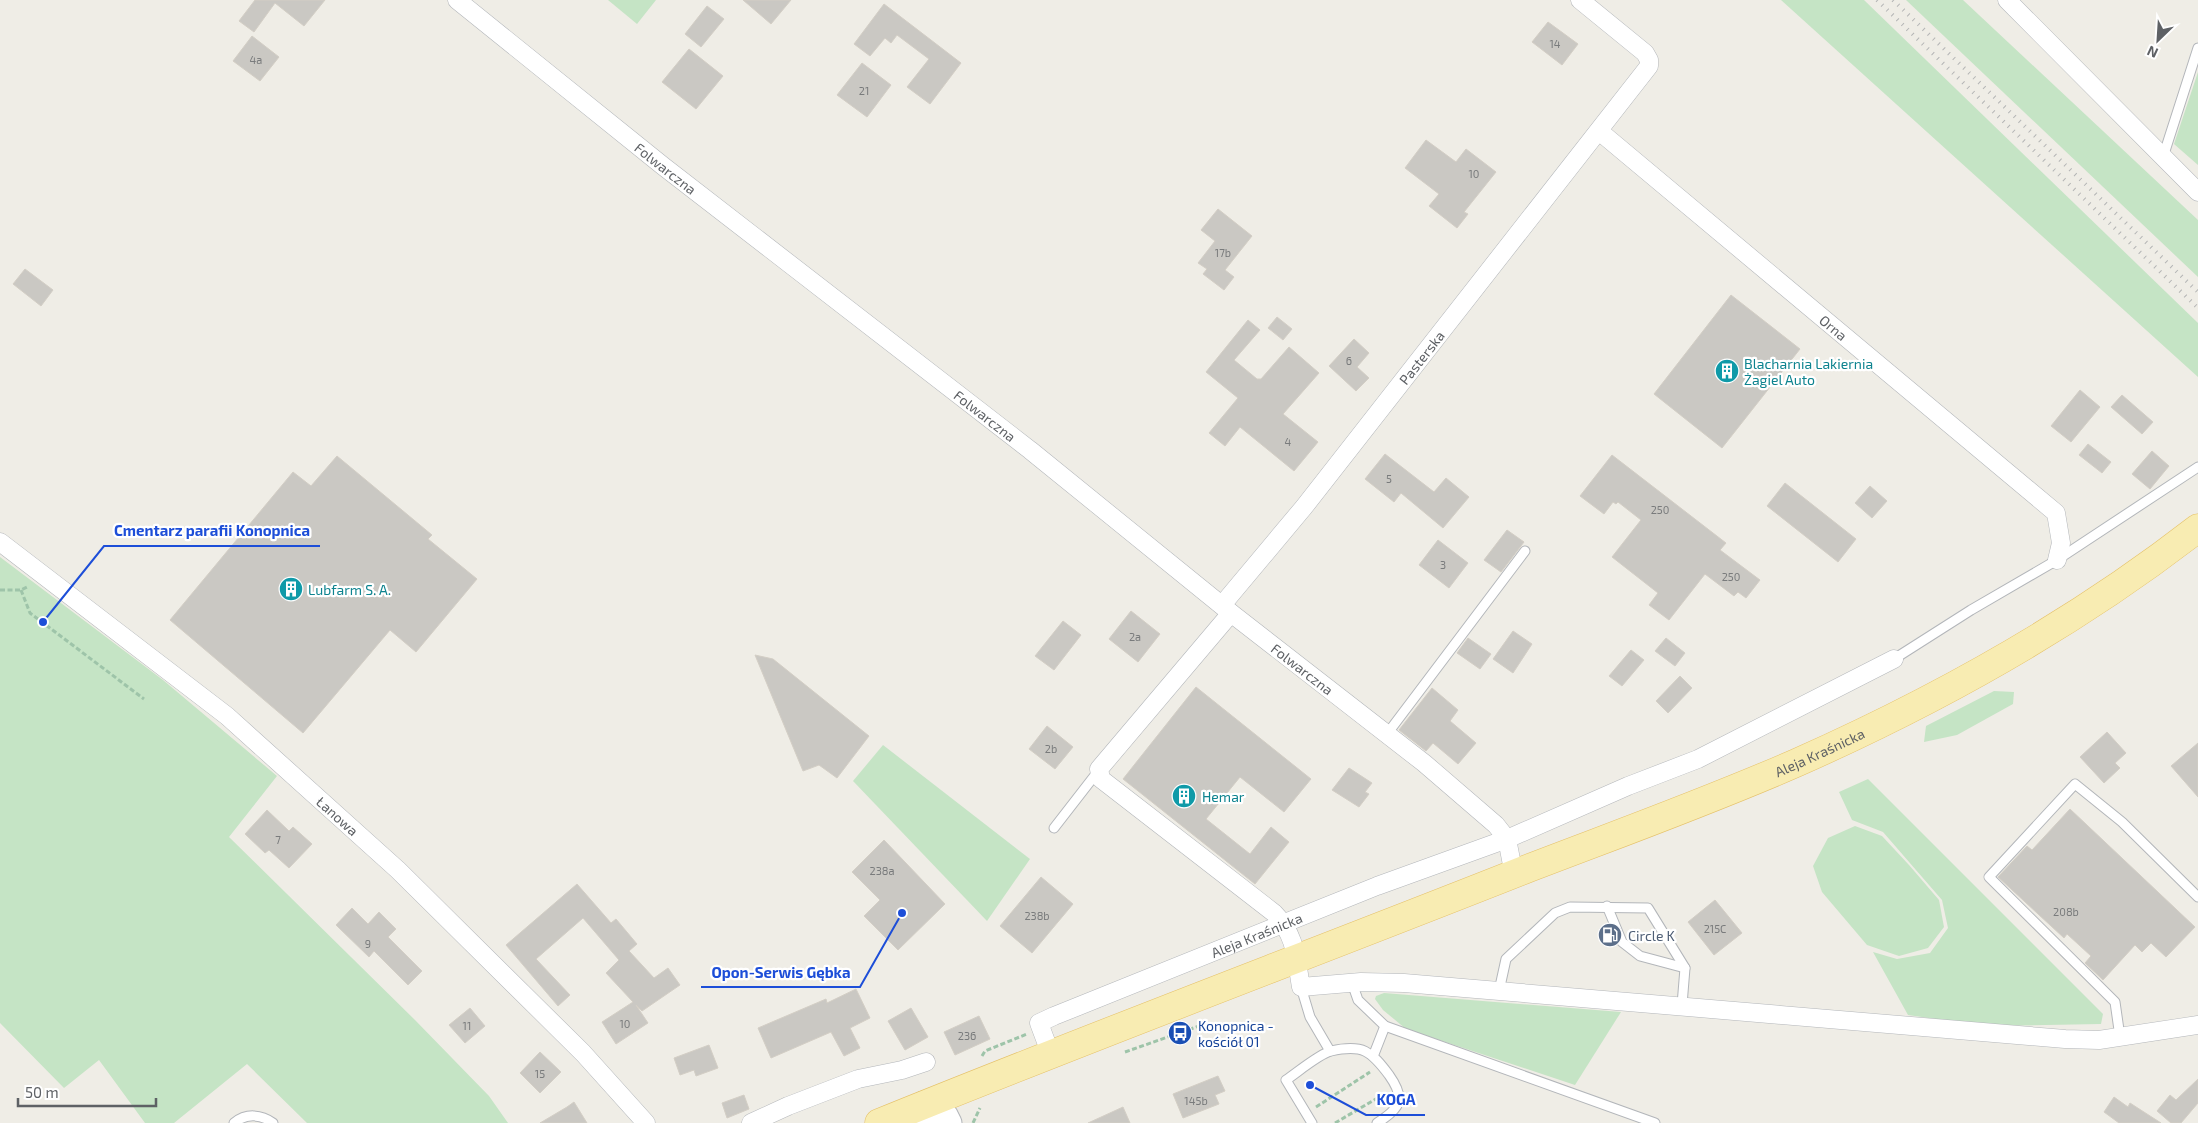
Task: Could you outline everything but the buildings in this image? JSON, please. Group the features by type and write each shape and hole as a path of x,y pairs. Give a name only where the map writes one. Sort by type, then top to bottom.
{"main road":[{"name":"Aleja Kraśnicka","path":"1296,959 1514,875 1791,764 1897,715 1973,675 2074,615 2198,528"},
{"path":"879,1123 924,1114 1051,1055 1296,959"}],"street":[{"name":"Folwarczna","path":"457,0 549,76 1030,450 1227,609 1387,734 1485,813 1507,839"},
{"name":"Pasterska","path":"1099,769 1227,609 1310,499 1644,73 1649,60 1645,53 1580,0"},
{"path":"2007,0 2198,192"},
{"name":"Orna","path":"1599,131 2056,514 2061,543 2057,560"},
{"name":"Łanowa","path":"0,542 227,716 398,870 583,1053 646,1123"},
{"name":"Aleja Kraśnicka","path":"1051,1055 1039,1023 1286,925 1377,886 1507,839 1628,786 1698,759 1894,659"},
{"path":"1099,769 1102,778 1274,913 1286,925 1292,938 1301,987 1352,982 1404,983 1682,1005 2065,1039 2099,1040 2198,1025"},
{"path":"1507,839 1514,875"},
{"path":"751,1123 788,1106 858,1079 902,1070 926,1062"},
{"path":"924,1114 945,1115 949,1123"}],"lane":[{"path":"2163,157 2198,48"},
{"path":"1894,659 1971,610 2057,560 2198,467"},
{"path":"1387,734 1525,551"},
{"path":"1054,828 1099,769"},
{"path":"2120,1037 2115,1002 1989,877 2075,784 2122,822 2198,897"},
{"path":"1607,906 1622,942 1640,956 1685,968"},
{"path":"1500,991 1506,959 1555,913 1570,907 1648,908 1685,968 1682,1005"},
{"path":"1352,982 1358,1000 1385,1026 1655,1123"},
{"path":"1301,987 1310,1016 1330,1051"},
{"path":"1374,1054 1385,1026"},
{"path":"1312,1123 1286,1080 1330,1051 1356,1048 1374,1054 1397,1087 1399,1100 1390,1115 1377,1123"},
{"path":"234,1123 239,1118 253,1116 263,1117 273,1123"}],"path":[{"path":"0,590 21,590 28,588 33,581"},
{"path":"21,590 30,613 144,699"},
{"path":"1306,1114 1381,1065"},
{"path":"1335,1123 1397,1087"}],"green space":[{"path":"608,0 656,0 637,24"},
{"path":"1781,0 1864,0 2198,323 2198,377"},
{"path":"1906,0 1963,0 2198,220 2198,277"},
{"path":"2198,72 2198,165 2174,144"},
{"path":"0,557 163,680 277,776 229,837 415,1020 489,1096 508,1123 307,1123 247,1064 174,1123 145,1123 99,1060 64,1088 0,1023"},
{"path":"1994,691 2014,692 2013,704 1957,735 1924,742 1926,726"},
{"path":"883,745 1030,859 987,921 853,781"},
{"path":"1868,779 2103,1014 2101,1024 1984,1026 1908,1015 1873,952 1897,959 1930,953 1948,928 1942,900 1883,832 1852,820 1839,792"},
{"path":"1855,826 1882,836 1939,900 1944,927 1928,948 1899,956 1867,945 1822,892 1813,866 1828,838"},
{"path":"1384,993 1621,1012 1575,1085 1406,1029 1383,1010 1375,999 1376,996"}],"railway":[{"path":"1877,0 2198,308"},
{"path":"1893,0 2198,292"}],"place":[{"name":"Blacharnia Lakiernia Żagiel Auto","path":"1727,371"},
{"name":"Lubfarm S. A.","path":"291,589"},
{"name":"Cmentarz parafii Konopnica","path":"43,622"},
{"name":"Hemar","path":"1184,796"},
{"name":"Opon-Serwis Gębka","path":"902,913"},
{"name":"Circle K","path":"1610,935"},
{"name":"Konopnica - kościół 01","path":"1180,1033"},
{"name":"KOGA","path":"1310,1085"}]}
